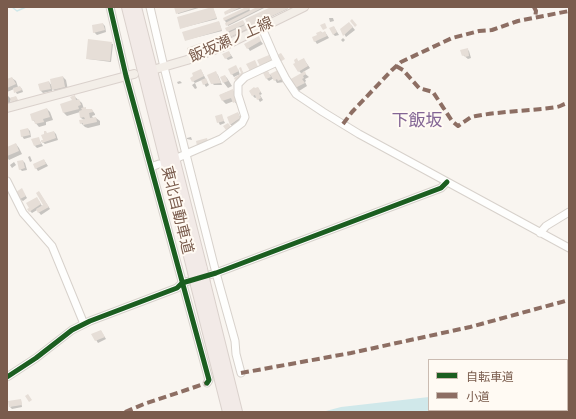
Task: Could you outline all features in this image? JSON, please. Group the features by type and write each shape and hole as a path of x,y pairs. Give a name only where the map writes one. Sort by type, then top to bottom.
{"highway":[{"name":"東北自動車道","path":"127,7 226,381 237,412"},
{"name":"東北自動車道","path":"136,7 197,271"},
{"name":"東北自動車道","path":"226,381 228,412"}],"main road":[{"name":"飯坂瀬ノ上線","path":"160,68 211,52 262,28 293,9 304,7"},
{"path":"7,108 134,74"}],"street":[{"path":"110,7 126,76 182,283 205,354 209,380 207,383"},
{"path":"150,7 160,68 186,154 235,341 236,354 241,373"},
{"path":"262,28 277,62 296,94 359,134 569,248"},
{"path":"177,158 221,139 242,122 245,117 238,95 238,84 245,77 277,62"},
{"path":"151,167 159,164"},
{"path":"7,181 23,213 46,239 55,253 84,324"},
{"path":"7,377 36,358 72,330 84,324 177,288 182,283 216,273 440,188 447,182"},
{"path":"540,233 546,226 569,212"},
{"path":"227,348 235,346"}],"water":[{"path":"428,397 428,411 552,411 322,412 341,407"}],"building":[{"path":"174,7 198,7 176,14"},
{"path":"213,7 217,18 180,29 177,17"},
{"path":"233,7 241,7 225,15 224,12"},
{"path":"249,7 250,9 224,21 223,18"},
{"path":"257,7 264,7 226,26 225,23"},
{"path":"271,7 287,7 287,9 249,27 245,19"},
{"path":"352,19 357,25 355,27 350,21"},
{"path":"243,20 245,24 227,32 225,28"},
{"path":"219,21 222,30 185,41 182,32"},
{"path":"349,22 353,27 343,36 340,29"},
{"path":"103,23 105,30 93,33 92,25"},
{"path":"325,23 327,28 323,30 320,25"},
{"path":"245,25 247,29 230,37 228,33"},
{"path":"334,26 337,32 333,35 329,28"},
{"path":"321,31 322,33 325,31 327,36 314,42 312,37"},
{"path":"222,35 224,41 189,54 187,48"},
{"path":"259,36 261,41 247,49 244,44"},
{"path":"88,39 112,42 110,61 86,59"},
{"path":"468,48 469,56 462,56 460,50"},
{"path":"229,51 231,56 225,59 222,54"},
{"path":"281,53 285,59 280,62 277,55"},
{"path":"269,55 272,62 260,66 257,60"},
{"path":"297,58 298,61 304,58 308,66 298,72 293,64 295,63 294,60"},
{"path":"255,60 258,67 250,71 246,64"},
{"path":"236,65 239,71 231,75 228,69"},
{"path":"241,67 244,75 235,80 234,78 241,73 239,68"},
{"path":"201,69 204,76 192,82 190,78 193,76 192,73"},
{"path":"278,70 282,79 278,81 277,79 274,81 270,74"},
{"path":"216,71 221,83 211,84 207,75"},
{"path":"268,71 271,77 266,79 263,73"},
{"path":"305,71 306,74 302,79 305,83 295,88 289,80"},
{"path":"225,75 228,81 223,83 220,77"},
{"path":"63,76 65,87 52,90 50,79"},
{"path":"12,77 16,84 7,88 7,79"},
{"path":"206,78 208,83 203,85 201,80"},
{"path":"49,81 51,89 40,91 38,84"},
{"path":"20,86 22,90 14,93 13,88"},
{"path":"254,87 258,87 261,92 259,93 261,98 257,100 255,95 252,96 249,91"},
{"path":"233,89 237,101 233,103 231,98 222,101 219,95"},
{"path":"75,95 76,100 79,99 81,105 78,106 79,109 63,113 60,104 72,100 70,97"},
{"path":"16,96 18,100 11,102 10,98"},
{"path":"86,107 86,109 92,109 93,112 89,113 90,118 96,117 97,122 83,125 83,123 80,124 79,120 85,119 84,117 80,118 79,111 82,110 81,108"},
{"path":"47,108 50,117 43,119 44,122 35,124 34,120 32,121 30,114"},
{"path":"238,112 240,118 230,125 227,117"},
{"path":"222,114 224,121 217,123 215,116"},
{"path":"228,123 231,127 226,130 223,126"},
{"path":"28,128 30,135 21,137 20,130"},
{"path":"44,131 47,133 54,131 56,138 42,143 41,140 43,140 41,135 44,134"},
{"path":"39,137 41,144 34,146 31,139"},
{"path":"207,138 208,142 197,146 196,141"},
{"path":"16,143 19,151 7,156 7,147"},
{"path":"44,159 46,164 35,169 33,164"},
{"path":"23,160 25,168 19,170 17,161"},
{"path":"22,188 26,196 20,199 16,192"},
{"path":"39,191 49,207 38,213 36,209 43,205 36,193"},
{"path":"37,197 41,204 29,212 27,209 29,208 26,203"},
{"path":"101,330 105,337 95,341 91,334"},
{"path":"28,394 32,400 29,402 25,396"},
{"path":"21,399 22,405 9,407 8,401"}],"waterway":[{"path":"12,7 17,11 26,7"}],"marked path":[{"path":"534,7 536,11 535,18"},
{"path":"343,124 352,112 401,62 452,38 479,31 492,30 518,21 569,11"},
{"path":"396,66 403,70 419,88 433,92 452,121 458,126 471,117 557,107 569,103"},
{"path":"241,373 351,353 470,327 569,300"},
{"path":"125,412 144,404 207,383"}],"cycle path":[{"path":"110,7 126,76 209,380 207,383"},
{"path":"7,377 36,358 72,330 90,321 177,288 182,283 216,273 441,188 447,182"}],"district":[{"name":"下飯坂","path":"417,121"}]}
